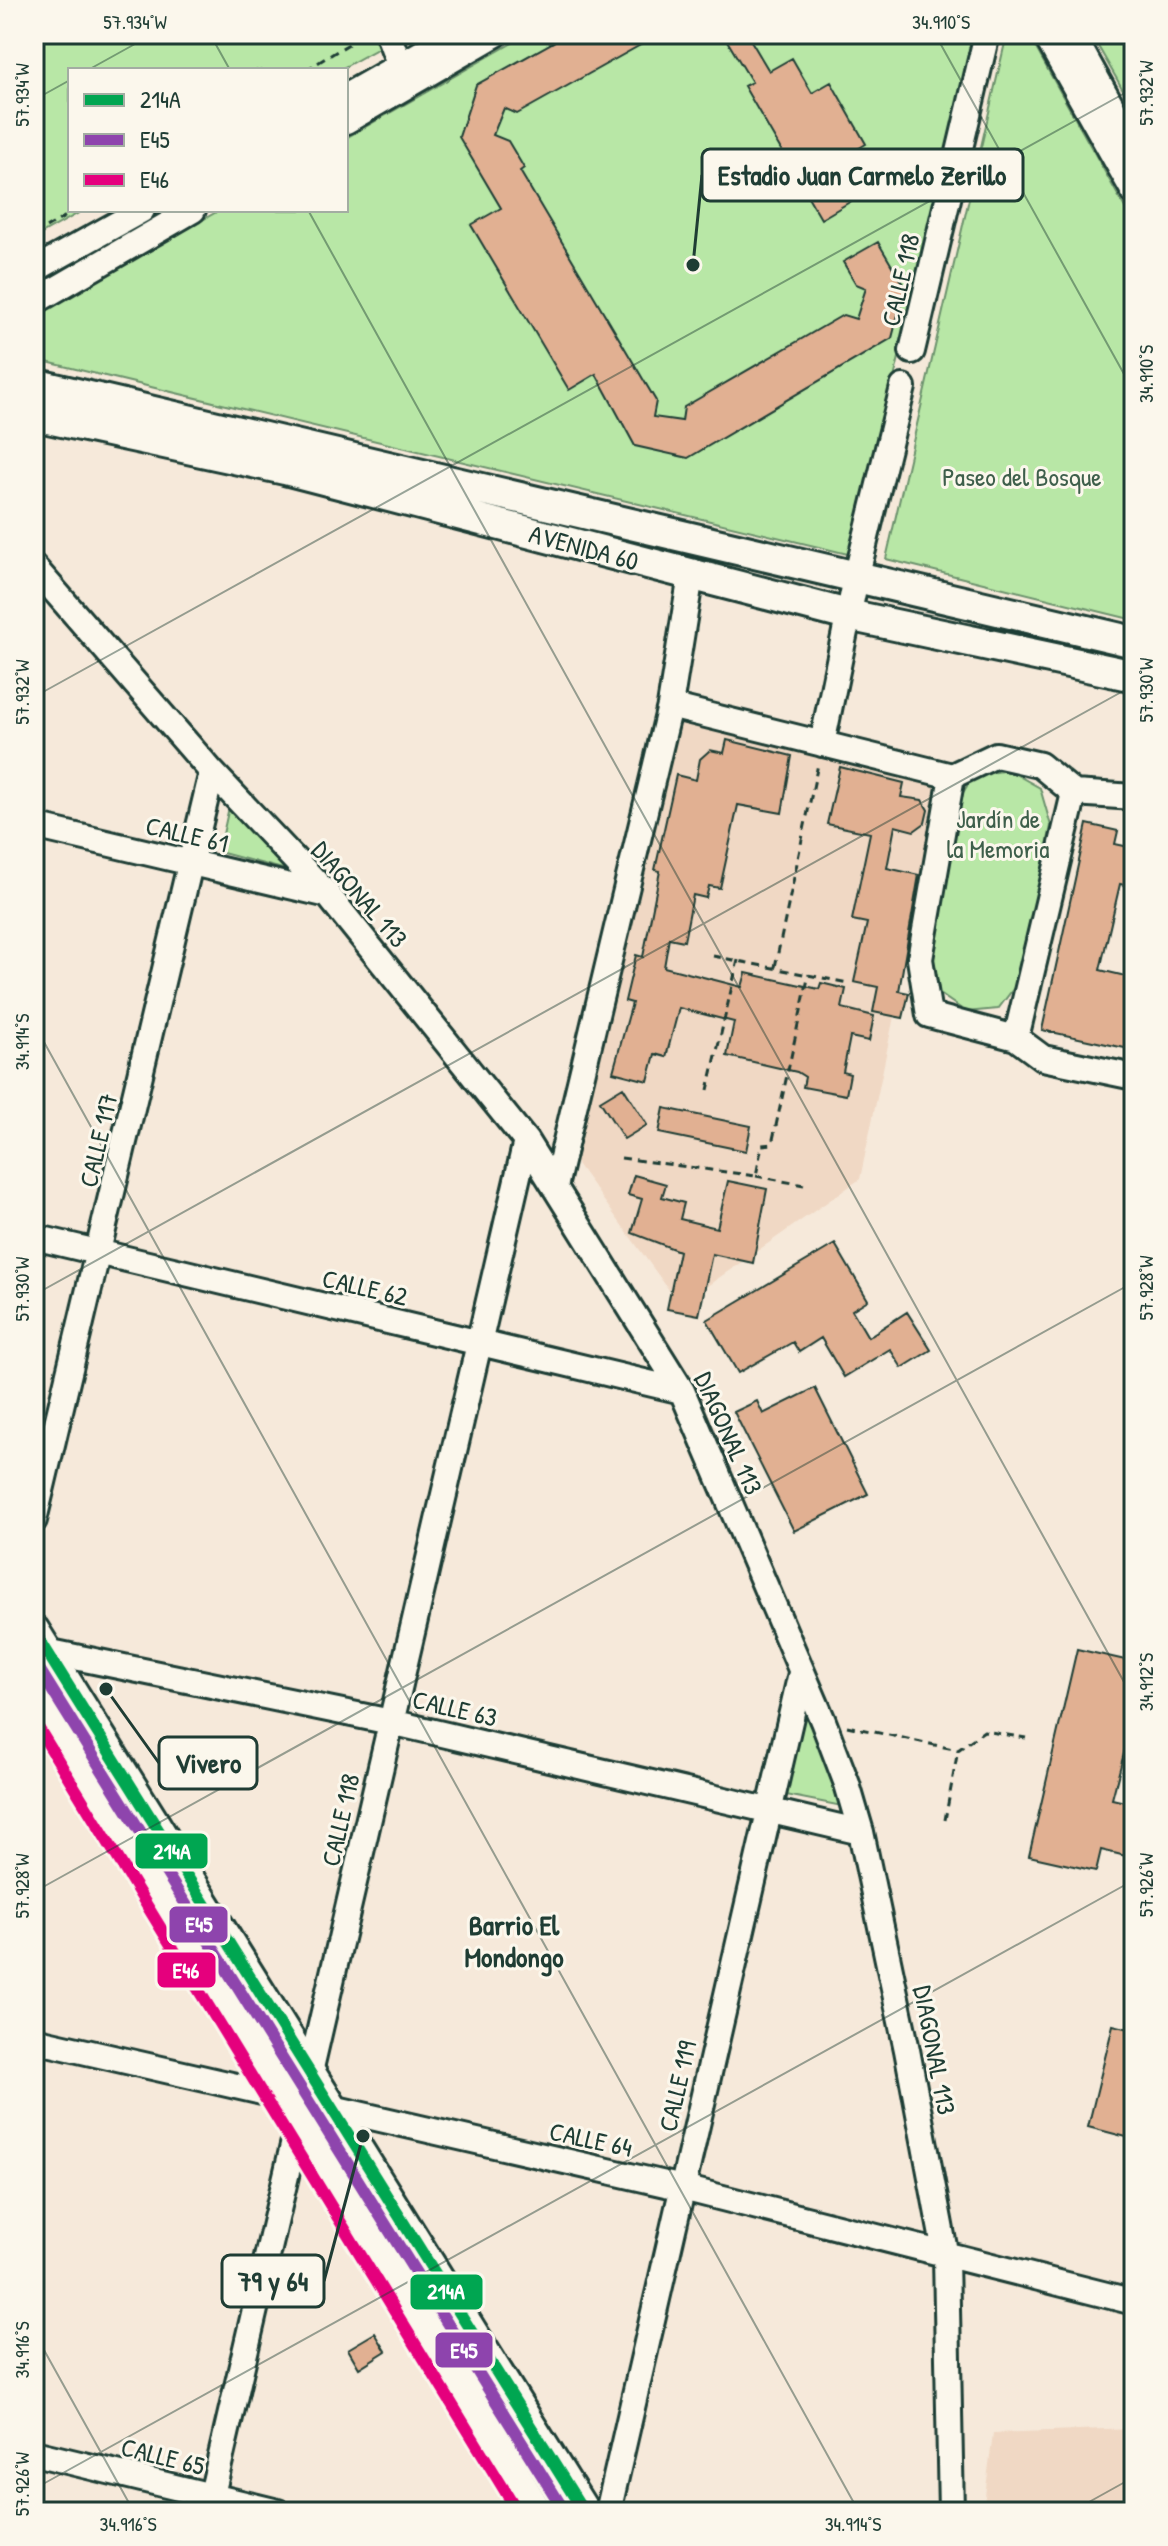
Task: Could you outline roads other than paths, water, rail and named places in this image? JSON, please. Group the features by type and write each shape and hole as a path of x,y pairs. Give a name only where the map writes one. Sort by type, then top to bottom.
{"main road":[{"name":"AVENIDA 60","path":"34,384 1134,642"},
{"name":"AVENIDA 60","path":"34,415 285,469 848,615 1134,676"},
{"path":"38,1644 584,2512"},
{"path":"34,1690 296,2108 537,2512"}],"street":[{"path":"388,34 400,66"},
{"path":"348,95 455,34"},
{"path":"348,120 496,34"},
{"name":"CALLE 118","path":"912,351 987,34"},
{"path":"1045,34 1134,192"},
{"path":"1072,34 1134,146"},
{"path":"34,270 138,212"},
{"path":"34,302 190,212"},
{"path":"822,744 856,578 903,387"},
{"name":"DIAGONAL 113","path":"34,567 212,772 328,895 526,1141 682,1391 823,1721 861,1832 946,2257 951,2512"},
{"path":"555,1187 670,706 691,575"},
{"path":"670,706 952,776 996,755 1040,765 1074,793 1134,797"},
{"name":"CALLE 117","path":"34,1520 212,772"},
{"path":"952,776 920,959 929,1015 1016,1038 1043,1058 1134,1077"},
{"path":"1016,1038 1074,793"},
{"name":"CALLE 61","path":"34,826 328,895"},
{"name":"CALLE 118","path":"210,2504 296,2108 309,2072 526,1141"},
{"name":"CALLE 62","path":"34,1237 682,1391"},
{"name":"CALLE 63","path":"38,1644 391,1722 861,1832"},
{"name":"CALLE 119","path":"608,2512 801,1673"},
{"name":"CALLE 64","path":"34,2040 296,2108 333,2111 683,2188 946,2257 1134,2302"},
{"name":"CALLE 65","path":"34,2453 210,2504 278,2512"}],"place":[{"name":"Estadio Juan Carmelo Zerillo","path":"693,265"},
{"name":"Vivero","path":"106,1689"},
{"name":"79 y 64","path":"363,2136"}],"district":[{"name":"Barrio El Mondongo","path":"514,1941"}],"park label":[{"name":"Paseo del Bosque","path":"1022,476"},
{"name":"Jardín de la Memoria","path":"998,833"}]}
